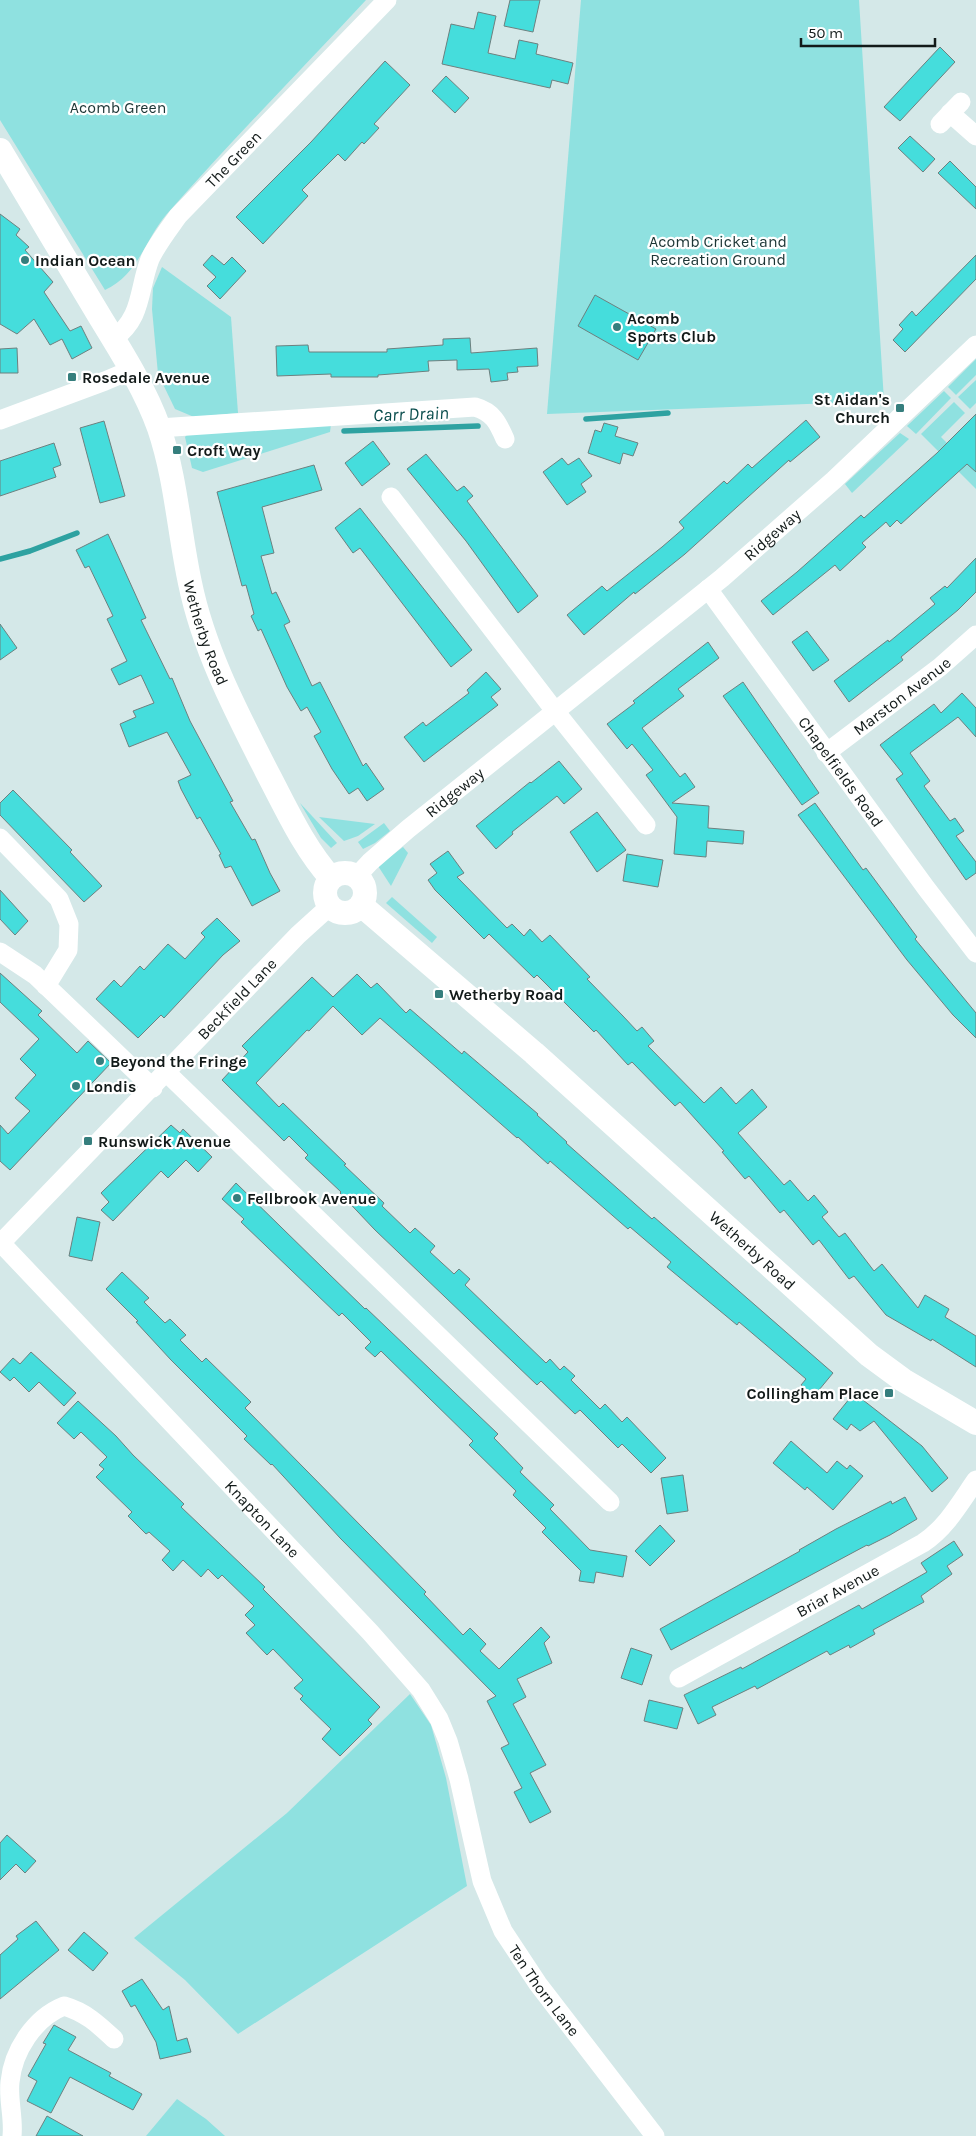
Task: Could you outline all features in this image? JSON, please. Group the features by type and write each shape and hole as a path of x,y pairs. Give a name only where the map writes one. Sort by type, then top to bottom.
{"main road":[{"path":"0,150 131,370"},
{"name":"Wetherby Road","path":"131,370 148,401 159,428 172,478 190,583 205,639 246,731 284,805 305,843 320,866 331,878"},
{"path":"341,873 356,877 360,881 364,893 360,905 356,909 342,912 330,906 325,889 331,878 341,873"},
{"name":"Wetherby Road","path":"360,905 534,1053 869,1355 903,1380 976,1423"}],"street":[{"name":"The Green","path":"113,339 125,331 133,319 151,257 161,239 178,216 387,0"},
{"path":"951,113 976,136"},
{"name":"Ridgeway","path":"356,877 370,862 400,837 708,589 834,480 976,345"},
{"path":"0,420 131,370"},
{"path":"159,428 475,407 486,410 496,419 505,440"},
{"path":"391,497 555,711 646,825"},
{"name":"Chapelfields Road","path":"708,589 826,753 976,953"},
{"name":"Marston Avenue","path":"826,753 973,644"},
{"path":"0,838 59,899 69,924 68,950 46,986"},
{"name":"Beckfield Lane","path":"0,1244 167,1073 298,935 330,906"},
{"path":"0,952 23,966 46,986 152,1088"},
{"path":"167,1073 610,1502"},
{"name":"Knapton Lane","path":"0,1244 370,1632 421,1690 432,1705 448,1741 459,1779 469,1827"},
{"name":"Briar Avenue","path":"679,1678 930,1539 946,1523 976,1480"},
{"name":"Ten Thorn Lane","path":"469,1827 482,1881 503,1932 538,1984 656,2136"},
{"path":"12,2136 10,2081 14,2064 32,2029 44,2017 64,1999 77,2010 89,2016 114,2039"}],"green space":[{"name":"Acomb Green","path":"0,0 366,0 240,133 166,215 126,275 105,290 0,120"},
{"name":"Acomb Cricket and Recreation Ground","path":"581,0 859,0 884,401 547,414"},
{"path":"162,267 231,317 238,413 194,417 175,409 158,374 152,309 153,288"},
{"path":"976,359 976,375 956,395 948,387"},
{"path":"976,380 976,403 970,409 958,397"},
{"path":"944,391 951,398 916,434 907,426"},
{"path":"954,402 965,413 941,437 947,443 976,461 976,489 921,434"},
{"path":"331,424 330,432 203,472 192,468 185,437 189,432"},
{"path":"900,433 909,439 852,493 845,484"},
{"path":"300,803 337,843 331,848 321,838"},
{"path":"319,817 375,824 358,836 344,841"},
{"path":"384,823 390,831 375,843 363,849 358,842"},
{"path":"403,847 408,853 391,886 378,866"},
{"path":"392,897 437,937 432,943 386,903"},
{"path":"410,1694 431,1725 446,1778 467,1886 238,2034 185,1980 134,1938 287,1813"},
{"path":"177,2099 206,2119 225,2136 146,2136"}],"building":[{"path":"510,0 540,0 533,32 504,26"},
{"path":"478,12 496,16 488,53 515,59 519,40 538,44 536,54 573,63 568,84 552,80 550,88 442,64 451,24 474,29"},
{"path":"940,47 955,62 900,121 884,107"},
{"path":"385,61 410,85 374,124 379,128 364,144 362,142 345,161 338,154 302,190 308,196 263,244 236,217 311,142"},
{"path":"446,76 469,98 455,113 432,91"},
{"path":"910,136 935,159 923,172 898,148"},
{"path":"950,161 976,187 976,209 938,173"},
{"path":"0,214 20,229 16,235 29,247 25,250 53,282 44,292 70,331 81,326 92,348 72,359 62,339 50,345 34,319 17,334 0,324"},
{"path":"212,255 224,265 232,257 246,271 220,299 207,286 216,277 203,265"},
{"path":"976,255 976,279 905,352 893,340 903,329 899,325 912,311 916,316"},
{"name":"Acomb Sports Club","path":"595,295 656,329 638,360 578,326"},
{"path":"470,338 471,353 537,348 538,366 517,367 518,372 507,373 508,380 491,382 489,369 457,370 457,360 428,361 429,371 378,375 378,377 331,377 331,374 277,376 276,346 308,345 309,352 387,352 387,349 443,345 443,339"},
{"path":"17,348 18,373 0,373 0,349"},
{"path":"976,414 976,472 967,464 901,524 897,520 890,527 886,522 862,543 866,547 840,571 835,565 773,615 761,601 861,515 864,518 937,453"},
{"path":"806,420 820,437 790,462 789,460 685,554 635,594 634,592 584,635 567,615 602,586 607,591 662,547 684,528 679,522 724,481 727,484 748,464 752,468"},
{"path":"104,421 125,496 100,503 80,428"},
{"path":"604,423 618,427 615,436 638,443 633,456 623,453 620,464 588,453 595,430 601,432"},
{"path":"373,441 390,464 362,486 345,463"},
{"path":"54,443 61,465 53,468 56,477 0,496 0,461"},
{"path":"426,454 457,491 464,486 473,496 467,501 538,596 518,613 466,541 407,469"},
{"path":"562,458 568,465 579,458 592,476 581,484 586,492 567,505 543,472"},
{"path":"314,465 322,490 262,507 274,553 261,556 272,594 276,592 290,622 284,625 312,686 320,682 363,766 366,763 384,789 367,801 358,788 349,794 332,769 314,736 321,732 307,707 301,711 287,687 261,629 258,631 251,616 254,614 246,585 242,586 217,492"},
{"path":"360,508 472,650 451,667 360,548 353,553 335,528"},
{"path":"108,534 146,618 141,620 170,679 172,678 190,721 233,801 230,802 252,840 255,839 280,891 252,906 231,866 225,868 219,855 221,854 200,817 197,819 181,789 178,781 191,775 167,732 129,747 120,724 136,717 133,711 154,703 141,675 119,685 111,669 127,661 107,619 113,616 89,566 85,568 76,550"},
{"path":"976,558 976,592 958,610 901,657 903,660 849,702 834,681 888,640 889,642 935,604 930,598 945,586 947,588"},
{"path":"0,624 17,648 0,660"},
{"path":"807,631 829,660 813,671 792,642"},
{"path":"708,642 719,658 678,689 684,696 642,728 680,777 685,773 695,787 672,803 709,806 708,828 744,831 743,844 707,841 706,857 674,854 677,817 646,775 653,770 632,744 627,749 607,724"},
{"path":"486,672 501,689 491,697 498,705 424,762 404,737 423,722 426,726 469,693 467,690"},
{"path":"743,682 819,793 802,805 723,696"},
{"path":"962,693 976,708 976,737 958,717 910,753 930,781 924,786 950,821 955,818 964,831 956,836 976,862 976,873 966,880 896,779 903,774 880,745 934,704 941,713"},
{"path":"559,761 582,789 564,804 557,796 512,832 513,834 496,849 476,826"},
{"path":"13,790 72,850 70,852 102,886 84,902 0,815 0,803"},
{"path":"815,803 863,870 866,868 917,937 915,939 976,1013 976,1038 953,1015 907,960 798,815"},
{"path":"597,812 626,850 597,872 570,832"},
{"path":"448,851 464,873 457,877 507,928 512,924 524,936 530,929 542,942 550,935 590,977 587,979 637,1031 642,1027 654,1041 648,1046 704,1103 721,1087 736,1104 752,1089 767,1107 738,1133 784,1185 790,1180 808,1201 814,1195 828,1212 822,1217 839,1237 845,1233 874,1271 882,1264 918,1308 925,1295 949,1309 945,1317 976,1336 976,1367 932,1339 931,1341 886,1315 854,1276 849,1279 819,1240 813,1245 784,1210 780,1213 749,1176 745,1179 722,1152 724,1151 680,1102 675,1106 632,1062 628,1065 596,1030 594,1032 537,975 534,978 489,934 484,939 435,890 428,880 437,873 430,864"},
{"path":"627,854 663,860 658,887 623,881"},
{"path":"0,890 28,921 15,935 0,919"},
{"path":"217,918 240,941 223,955 164,1018 161,1015 138,1038 96,999 114,980 121,987 140,966 144,970 168,944 185,959 205,937 201,933"},
{"path":"0,973 42,1011 38,1015 77,1053 88,1041 111,1063 10,1170 0,1161 0,1125 8,1134 30,1111 15,1098 36,1075 20,1059 39,1039 0,1002"},
{"path":"357,974 371,988 377,983 406,1013 410,1009 462,1054 464,1051 538,1114 566,1143 652,1219 654,1217 833,1373 814,1396 801,1385 806,1379 739,1322 737,1325 667,1267 671,1262 630,1227 628,1229 550,1161 548,1164 380,1018 362,1035 333,1006 256,1083 279,1107 283,1103 346,1164 344,1165 384,1203 382,1206 410,1233 415,1228 435,1246 430,1252 454,1274 459,1269 470,1279 465,1285 546,1363 550,1359 560,1370 564,1366 575,1376 571,1380 600,1409 605,1404 622,1422 627,1417 666,1458 651,1473 622,1444 618,1448 580,1410 575,1414 541,1381 537,1385 375,1230 341,1192 305,1158 308,1155 289,1136 284,1141 222,1080 248,1052 242,1046 312,977 333,997"},
{"path":"171,1125 180,1133 183,1129 212,1157 198,1172 186,1160 168,1178 161,1171 113,1221 101,1210 109,1202 101,1193"},
{"path":"236,1183 365,1309 498,1434 494,1438 523,1468 520,1472 554,1505 550,1509 590,1550 627,1556 623,1577 596,1572 594,1583 579,1581 581,1571 542,1532 546,1528 513,1495 516,1491 469,1445 473,1441 381,1351 375,1357 365,1348 371,1342 342,1313 339,1316 241,1222 244,1219 222,1199"},
{"path":"77,1217 100,1222 92,1261 69,1256"},
{"path":"122,1272 149,1298 144,1302 165,1323 170,1319 186,1335 180,1340 202,1362 206,1358 251,1402 245,1408 426,1592 424,1594 463,1635 470,1628 486,1644 480,1651 499,1669 541,1627 550,1637 544,1643 552,1663 517,1679 526,1697 513,1704 546,1765 530,1773 551,1812 530,1823 514,1792 522,1788 501,1748 509,1744 487,1701 496,1696 340,1538 272,1464 244,1439 247,1436 171,1360 136,1322 138,1321 106,1289"},
{"path":"31,1352 76,1393 64,1406 39,1382 29,1392 14,1377 10,1381 0,1372 13,1358 20,1364"},
{"path":"854,1393 922,1446 948,1478 932,1492 874,1421 860,1431 851,1424 847,1430 833,1419"},
{"path":"78,1401 184,1504 181,1507 265,1587 263,1589 380,1707 368,1720 372,1724 340,1756 322,1739 331,1729 300,1699 303,1696 294,1688 303,1680 273,1649 267,1655 246,1633 255,1625 245,1615 254,1606 222,1575 218,1579 208,1569 201,1577 183,1560 173,1571 162,1560 170,1551 149,1532 146,1534 128,1516 132,1512 96,1477 104,1469 99,1465 107,1457 81,1432 74,1439 57,1423"},
{"path":"791,1441 827,1473 837,1461 847,1469 850,1465 863,1476 833,1510 807,1487 805,1490 773,1463"},
{"path":"683,1475 688,1511 667,1514 661,1478"},
{"path":"905,1497 917,1519 671,1650 660,1629 836,1529 891,1501 892,1504"},
{"path":"660,1525 675,1541 650,1566 635,1551"},
{"path":"954,1541 963,1555 947,1566 952,1574 921,1596 924,1602 873,1630 875,1634 850,1648 849,1645 830,1655 827,1651 757,1689 755,1686 712,1707 716,1715 698,1724 684,1695 741,1667 742,1669 859,1605 862,1609 927,1572 921,1563"},
{"path":"631,1648 652,1655 642,1685 621,1678"},
{"path":"649,1700 683,1708 677,1729 644,1721"},
{"path":"7,1835 36,1861 25,1873 16,1864 0,1880 0,1843"},
{"path":"36,1921 59,1950 0,1999 0,1955 18,1939 16,1936"},
{"path":"84,1932 108,1953 93,1971 68,1950"},
{"path":"142,1979 163,2010 169,2006 177,2041 187,2038 191,2052 160,2059 156,2042 135,2005 131,2007 122,1991"},
{"path":"54,2025 76,2037 68,2050 111,2073 109,2076 142,2094 133,2110 70,2077 51,2113 27,2101 37,2081 28,2076 46,2044 43,2043"},
{"path":"47,2116 83,2136 36,2136"}],"waterway":[{"name":"Carr Drain","path":"586,419 668,413"},
{"name":"Carr Drain","path":"344,431 478,426"},
{"name":"Carr Drain","path":"0,559 30,551 77,533"}],"place":[{"name":"Indian Ocean","path":"25,260"},
{"name":"Acomb Sports Club","path":"617,327"},
{"name":"Rosedale Avenue","path":"72,377"},
{"name":"St Aidan's Church","path":"900,408"},
{"name":"Croft Way","path":"177,450"},
{"name":"Wetherby Road","path":"439,994"},
{"name":"Beyond the Fringe","path":"100,1061"},
{"name":"Londis","path":"76,1086"},
{"name":"Runswick Avenue","path":"88,1141"},
{"name":"Fellbrook Avenue","path":"237,1198"},
{"name":"Collingham Place","path":"889,1393"}]}
